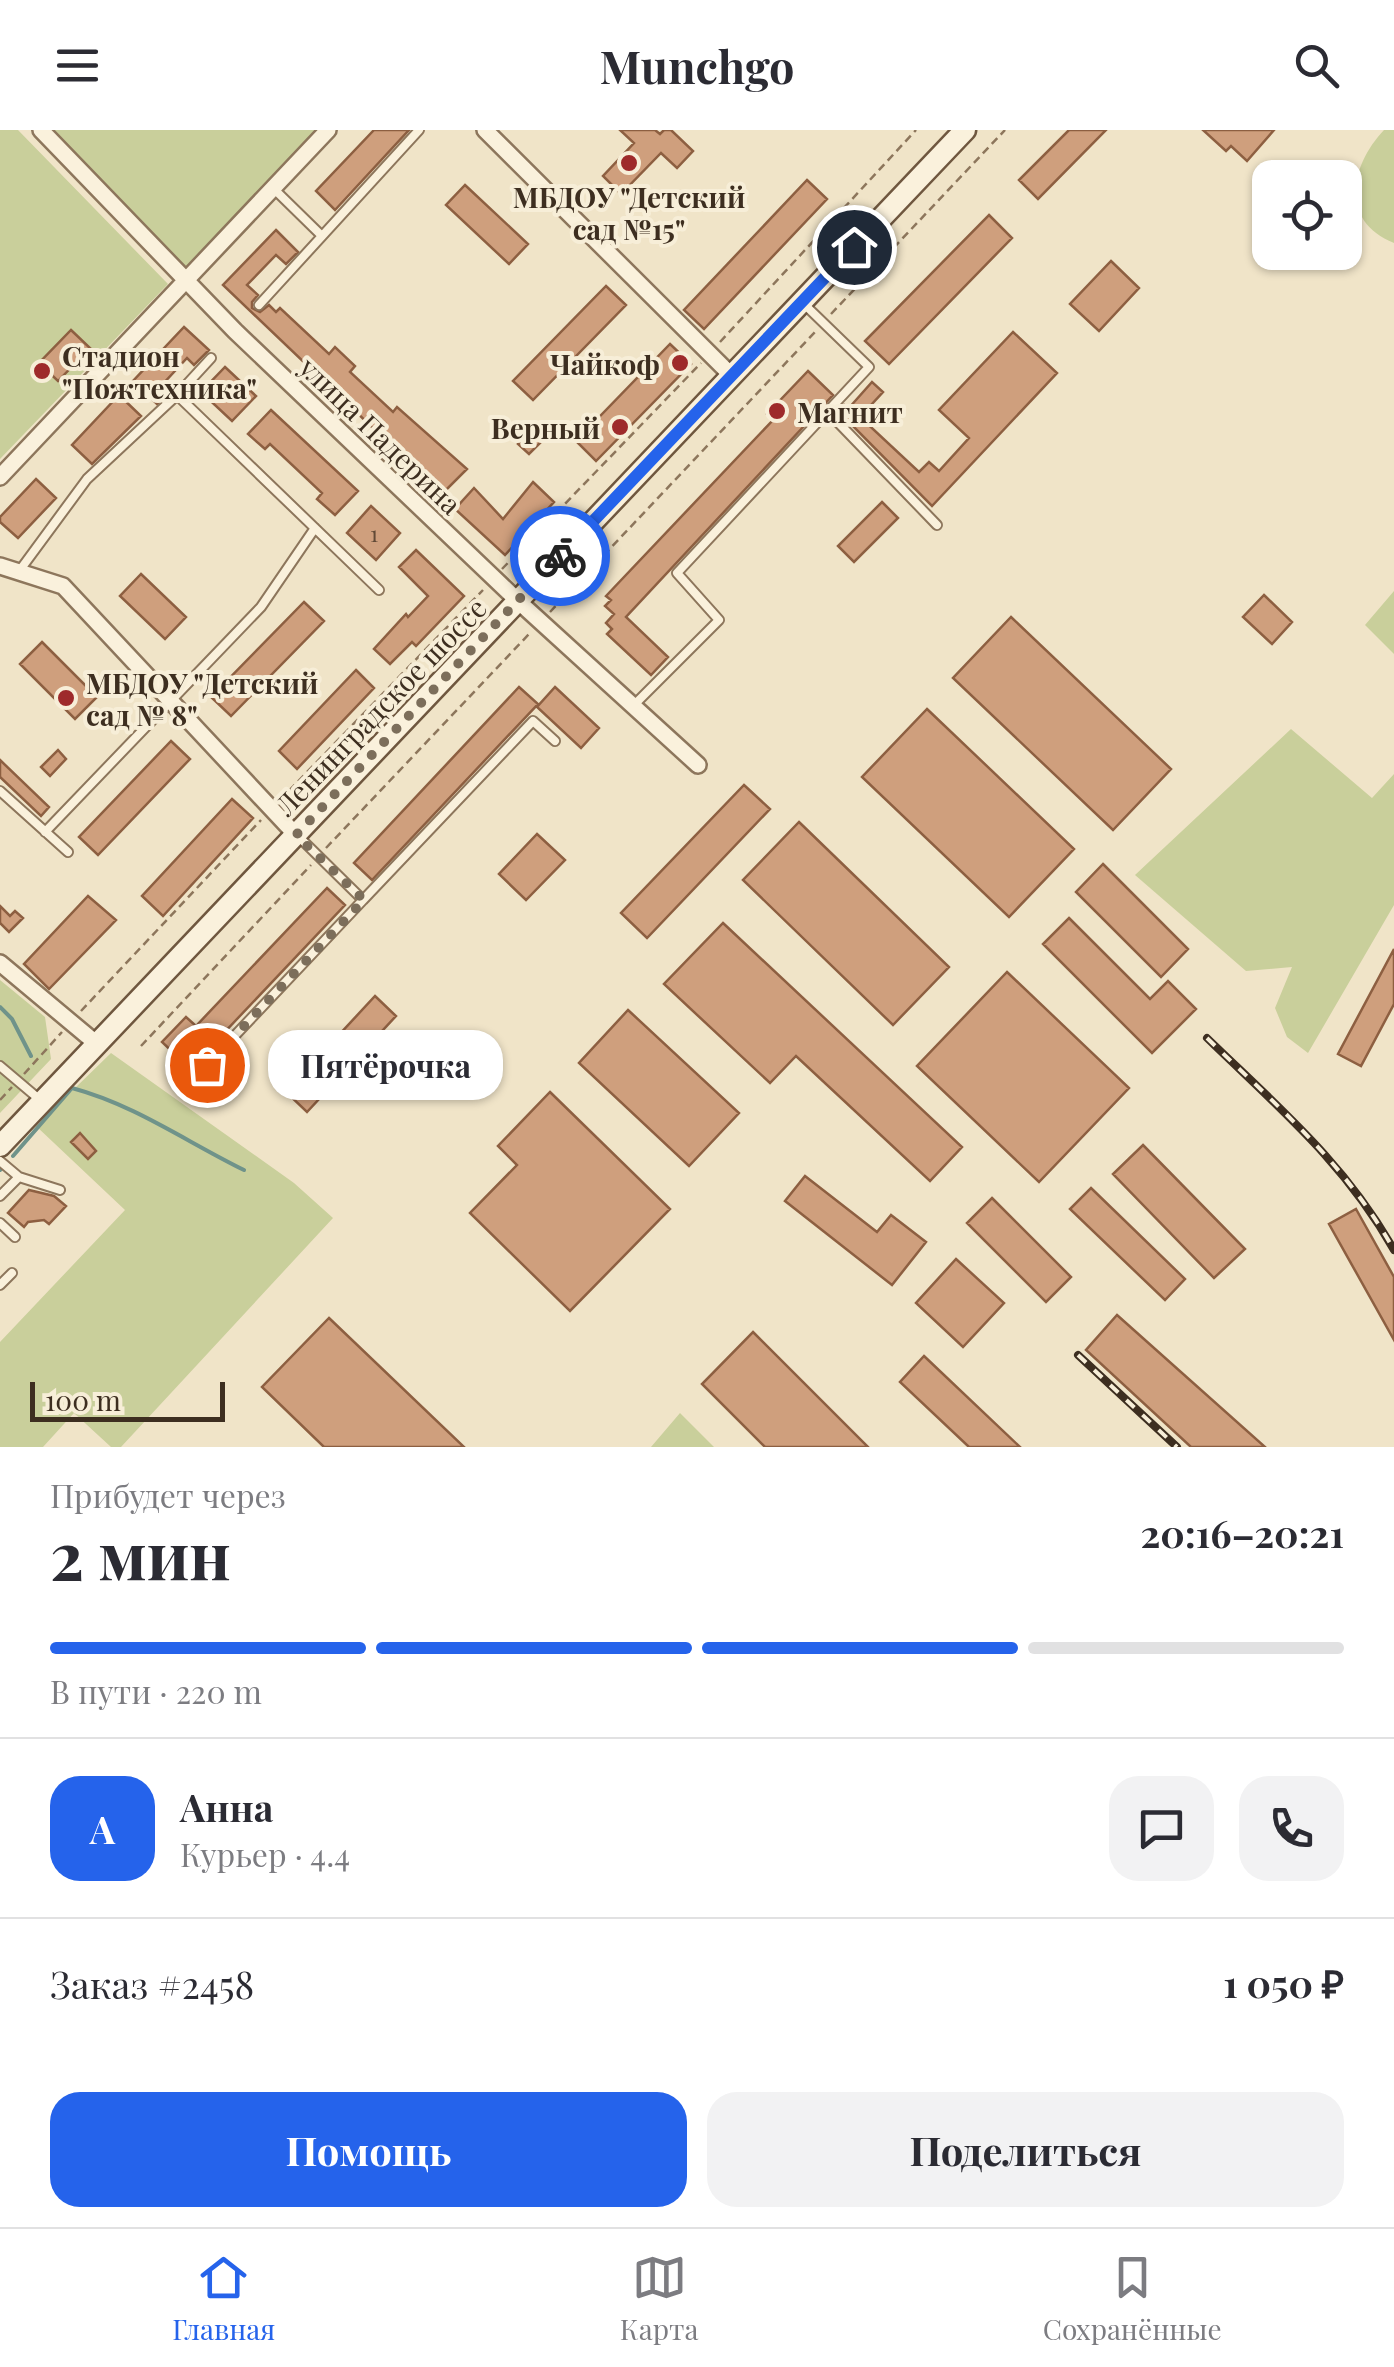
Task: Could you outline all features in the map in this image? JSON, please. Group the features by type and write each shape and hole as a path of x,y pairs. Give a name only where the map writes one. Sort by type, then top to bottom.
{"main road":[{"name":"Ленинградское шоссе","path":"0,1146 965,130"}],"street":[{"name":"улица Падерина","path":"41,130 185,280 518,601 698,765"},
{"path":"0,477 328,130"},
{"path":"485,130 732,376"},
{"path":"0,566 63,586 296,835"},
{"path":"0,963 97,1044"}],"lane":[{"path":"260,305 419,130"},
{"path":"273,188 322,236"},
{"path":"634,706 719,620 677,573 869,368 802,302"},
{"path":"17,574 87,479 211,358"},
{"path":"177,395 380,590"},
{"path":"828,412 936,525"},
{"path":"45,832 261,607 315,528"},
{"path":"207,1065 533,721 555,741"},
{"path":"0,791 68,852"},
{"path":"296,835 364,900"},
{"path":"0,1066 42,1102"},
{"path":"0,1160 18,1177 60,1190"},
{"path":"0,1196 18,1177"},
{"path":"0,1223 15,1237"},
{"path":"0,1285 12,1273"}],"path":[{"path":"0,1100 272,809 709,354 916,130"},
{"path":"141,1046 1005,130"}],"green space":[{"name":"Стадион \"Пожтехника\"","path":"0,130 18,130 168,284 0,459"},
{"path":"41,130 328,130 185,281"},
{"path":"1384,130 1394,130 1394,243 1376,233 1362,216 1362,163"},
{"path":"1394,591 1394,654 1365,625"},
{"path":"1291,729 1372,798 1394,774 1394,905 1308,1053 1287,1037 1275,1008 1292,967 1246,971 1135,875"},
{"path":"0,980 45,1017 51,1059 0,1113"},
{"path":"111,1053 294,1183 333,1218 121,1447 111,1447 74,1413 43,1447 0,1447 0,1342 125,1210 36,1126"},
{"path":"680,1413 714,1447 651,1447"}],"building":[{"path":"374,130 409,130 335,210 316,191"},
{"path":"620,130 655,130 660,134 671,130 693,151 677,168 661,153 621,194 603,176 634,143"},
{"path":"1069,130 1106,130 1038,199 1019,180"},
{"path":"1203,130 1274,130 1247,161 1231,146 1226,151"},
{"path":"807,180 827,199 704,329 684,310"},
{"path":"465,185 528,244 509,264 446,205"},
{"path":"989,215 1012,238 889,364 865,341"},
{"path":"276,230 298,252 286,264 276,255 247,285 258,295 252,308 260,312 269,305 276,312 280,308 329,354 335,347 355,366 350,372 393,412 397,407 467,469 442,494 223,285"},
{"path":"1111,261 1139,288 1099,331 1070,304"},
{"path":"606,286 626,305 533,400 513,381"},
{"path":"184,327 209,350 194,365 187,358 162,385 169,392 157,404 133,381"},
{"path":"71,330 90,348 58,381 39,363"},
{"path":"1013,332 1057,373 932,506 838,411 844,405 848,409 872,382 883,392 860,417 919,472 929,462 939,471 969,438 939,410"},
{"path":"670,344 691,364 596,461 576,441"},
{"path":"225,367 256,396 232,421 201,392"},
{"path":"808,371 833,395 626,617 668,657 651,675 607,634 612,629 606,623 614,614 605,606 611,600 606,596 773,420 767,414"},
{"path":"119,395 141,416 92,464 72,445"},
{"path":"271,410 358,491 335,515 317,499 322,493 270,444 265,449 248,434"},
{"path":"535,426 546,437 529,454 518,444"},
{"path":"36,479 56,498 18,538 0,522 0,517"},
{"path":"533,482 554,502 505,555 455,509 474,488 503,519"},
{"path":"882,502 898,518 854,562 838,546"},
{"path":"371,506 400,533 376,560 347,533"},
{"path":"416,550 464,596 416,646 412,642 390,664 374,649 428,596 399,567"},
{"path":"141,574 186,617 165,639 120,596"},
{"path":"1264,595 1292,622 1272,644 1243,617"},
{"path":"304,602 324,621 231,716 211,697"},
{"path":"1011,617 1171,769 1113,830 953,678"},
{"path":"42,642 97,697 75,719 20,664"},
{"path":"356,670 374,688 297,769 279,751"},
{"path":"519,687 538,704 372,880 354,863"},
{"path":"555,687 599,728 581,748 537,707"},
{"path":"927,709 1074,849 1009,917 862,777"},
{"path":"171,741 190,759 98,855 79,837"},
{"path":"58,750 66,759 50,776 41,767"},
{"path":"0,760 49,807 41,816 0,777"},
{"path":"744,785 770,809 647,938 621,913"},
{"path":"232,799 253,818 163,916 142,896"},
{"path":"799,822 949,967 893,1025 743,880"},
{"path":"537,834 565,860 526,900 499,874"},
{"path":"1103,864 1188,949 1161,977 1076,892"},
{"path":"327,888 345,905 220,1037 213,1030 183,1062 162,1042 186,1017 196,1026"},
{"path":"88,896 116,920 49,989 24,964"},
{"path":"0,906 10,916 15,911 23,918 9,932 0,923"},
{"path":"1069,918 1150,999 1168,981 1196,1009 1152,1053 1043,944"},
{"path":"723,923 962,1147 930,1181 796,1056 770,1083 664,984"},
{"path":"1394,949 1394,1004 1361,1066 1338,1054"},
{"path":"1007,972 1129,1088 1039,1182 917,1066"},
{"path":"375,996 396,1016 307,1112 286,1092"},
{"path":"628,1010 739,1113 689,1166 579,1063"},
{"path":"550,1092 670,1209 570,1311 470,1213 517,1165 498,1146"},
{"path":"80,1133 96,1151 88,1159 71,1142"},
{"path":"1143,1145 1245,1249 1214,1278 1113,1174"},
{"path":"805,1176 877,1232 891,1215 926,1242 892,1285 785,1201"},
{"path":"1091,1188 1185,1279 1165,1300 1070,1209"},
{"path":"29,1190 54,1196 66,1206 49,1224 44,1220 28,1222 24,1227 8,1213"},
{"path":"992,1198 1071,1277 1046,1302 967,1223"},
{"path":"1356,1209 1394,1277 1394,1340 1329,1224"},
{"path":"956,1259 1004,1303 963,1347 916,1303"},
{"path":"1117,1315 1265,1447 1191,1447 1086,1350"},
{"path":"329,1318 464,1447 324,1447 262,1387"},
{"path":"753,1332 868,1447 765,1447 702,1384"},
{"path":"924,1356 1020,1447 969,1447 900,1382"}],"waterway":[{"path":"0,1007 12,1019 31,1056"},
{"path":"13,1156 72,1088 139,1114 244,1170"}],"railway":[{"path":"1207,1038 1332,1163 1394,1250"},
{"path":"1078,1355 1177,1447"}],"way so far":[{"path":"207,1065 364,900 296,835 560,556"}],"place":[{"name":"МБДОУ \"Детский сад №15\"","path":"629,163"},
{"name":"Чайкоф","path":"680,363"},
{"name":"Стадион \"Пожтехника\"","path":"42,371"},
{"name":"Магнит","path":"777,411"},
{"name":"Верный","path":"620,427"},
{"name":"МБДОУ \"Детский сад № 8\"","path":"66,698"},
{"name":"Пятёрочка","path":"207,1065"}],"route":[{"path":"560,556 854,247"}]}
